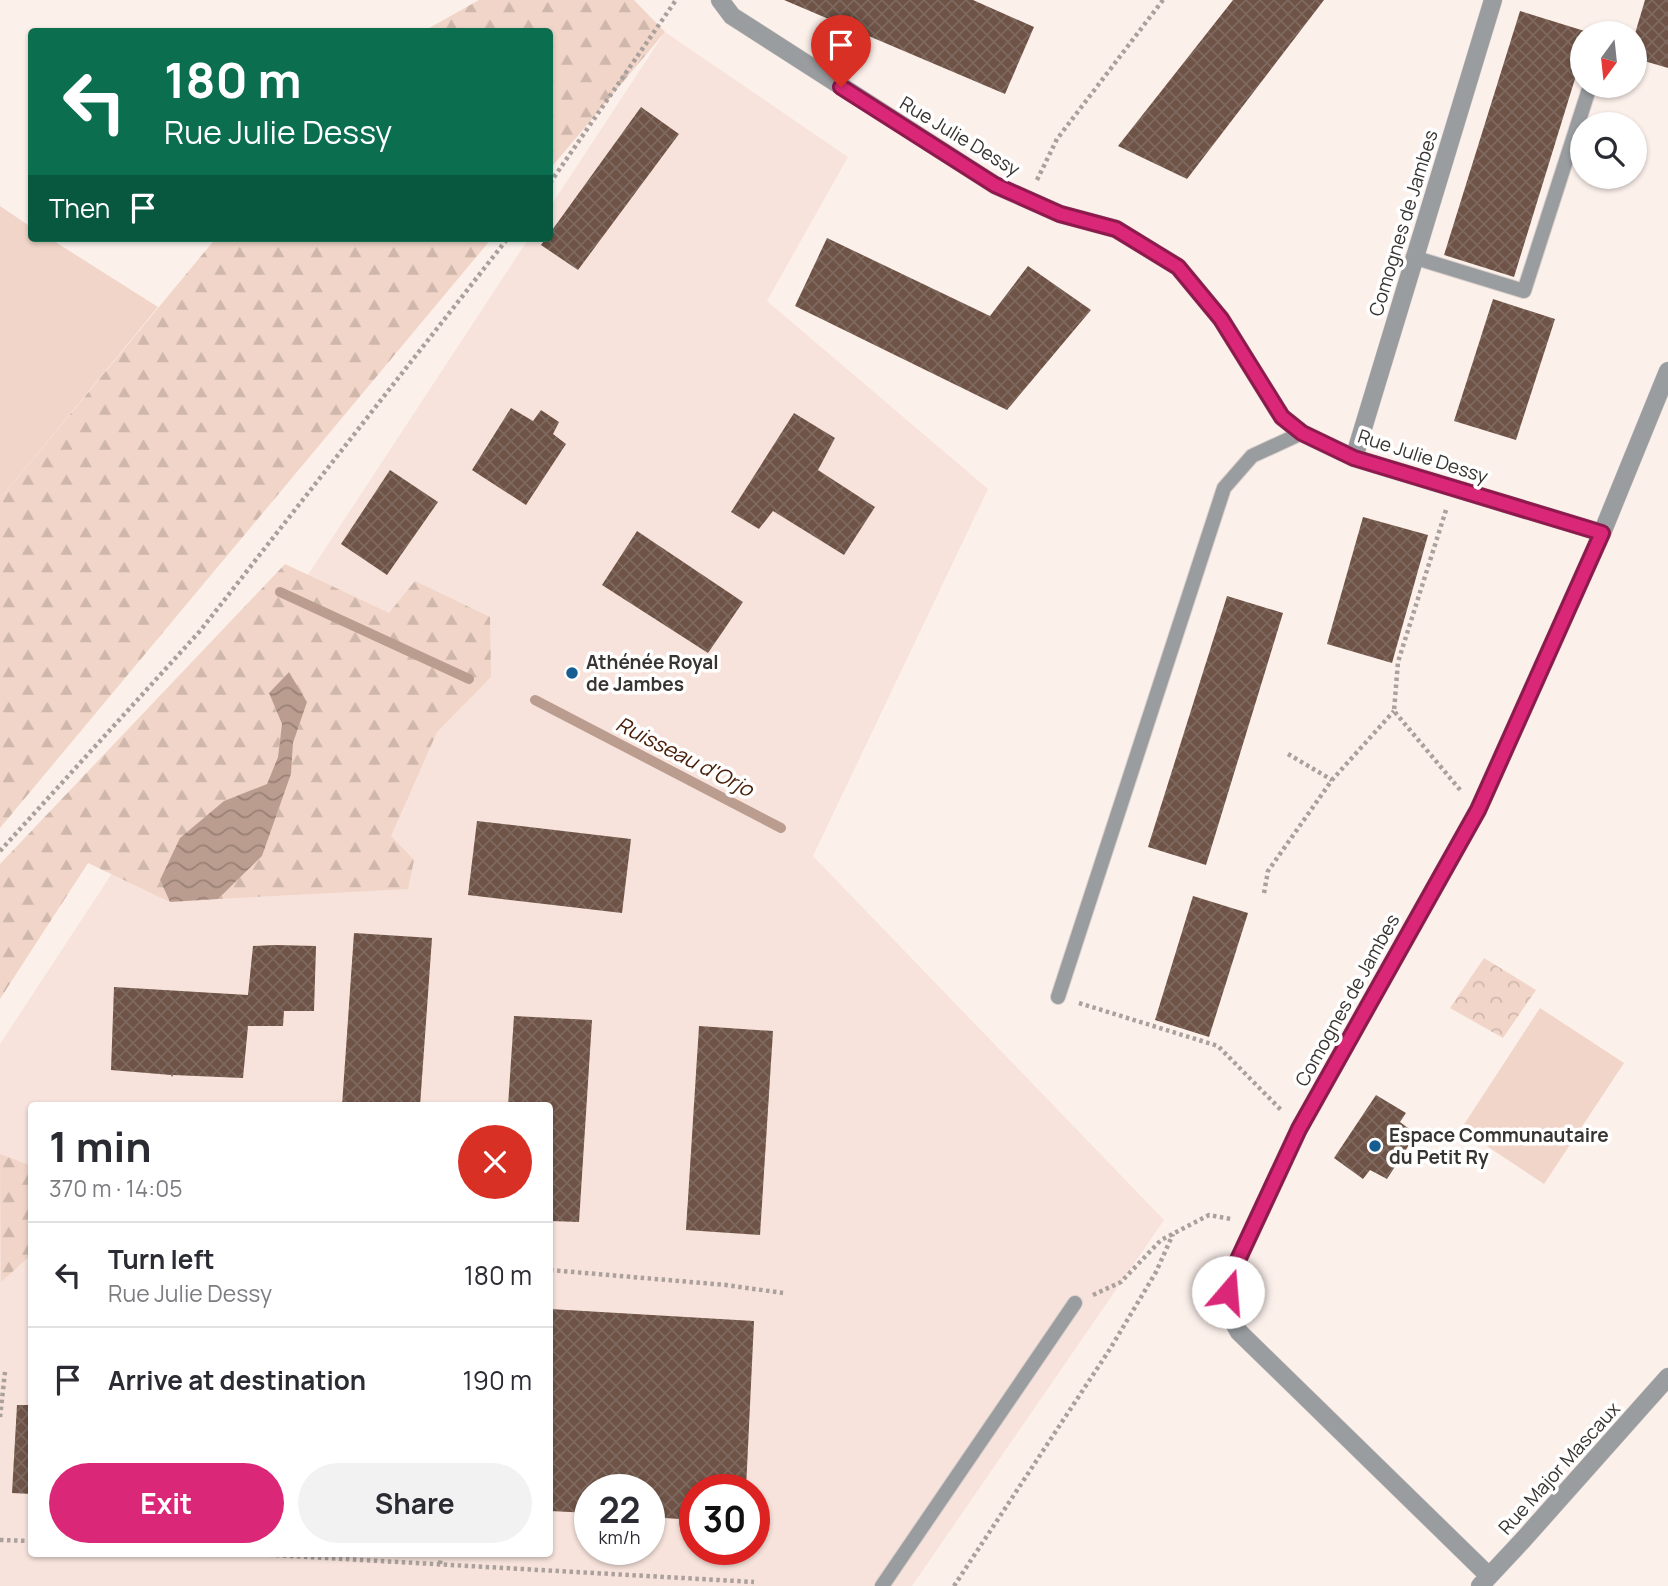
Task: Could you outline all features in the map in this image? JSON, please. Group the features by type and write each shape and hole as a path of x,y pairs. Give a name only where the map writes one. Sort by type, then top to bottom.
{"street":[{"name":"Rue Julie Dessy","path":"720,0 732,16 995,185 1060,214 1116,229 1178,267 1221,319 1282,417 1302,433 1354,458 1602,533"},
{"name":"Comognes de Jambes","path":"1354,458 1493,0"},
{"name":"Comognes de Jambes","path":"1484,1581 1239,1332 1225,1307 1230,1277 1299,1129 1478,810 1602,533 1668,371"},
{"name":"Rue Major Mascaux","path":"1484,1581 1668,1377"}],"lane":[{"path":"1413,257 1524,290 1586,98"},
{"path":"1058,997 1224,488 1252,456 1302,433"},
{"path":"882,1586 1075,1303"}],"path":[{"path":"553,179 676,0"},
{"path":"1027,200 1057,139 1163,0"},
{"path":"0,851 200,631 505,242"},
{"path":"1264,892 1268,871 1332,780 1394,711 1398,662 1453,489"},
{"path":"1394,711 1478,810"},
{"path":"1288,754 1332,780"},
{"path":"1058,997 1218,1046 1299,1129"},
{"path":"1075,1303 1121,1282 1161,1240 1209,1215 1256,1223"},
{"path":"954,1586 1110,1349 1156,1272 1173,1234"},
{"path":"553,1270 726,1285 783,1293"},
{"path":"0,1417 5,1372"},
{"path":"0,1540 28,1541"},
{"path":"310,1557 754,1582"},
{"path":"440,1564 441,1557"}],"shaded area":[{"name":"Athénée Royal de Jambes","path":"665,32 848,157 767,301 988,489 813,856 1164,1220 912,1586 0,1586 0,1044 526,242 553,242 553,202"}],"green space":[{"path":"479,0 634,0 665,32 553,165 553,28 429,28"},
{"path":"0,206 28,225 28,242 55,242 158,307 0,499"},
{"path":"213,242 489,242 0,828 0,499"},
{"path":"285,564 389,613 415,581 490,617 491,677 437,732 391,836 414,860 408,889 218,899 262,856 291,774 293,743 307,702 289,672 269,693 282,724 278,757 267,784 224,801 160,880 170,902 88,863 0,999 0,864"},
{"path":"1484,958 1536,990 1503,1038 1450,1008"},
{"path":"1540,1008 1624,1063 1544,1184 1461,1129"},
{"path":"0,1154 28,1164 28,1258 1,1282"}],"water":[{"path":"289,672 307,702 293,743 291,774 262,856 218,899 170,902 160,880 180,838 224,801 267,784 278,757 282,724 269,693"}],"building":[{"path":"784,0 973,0 1034,27 1005,94"},
{"path":"1233,0 1324,0 1187,179 1118,146"},
{"path":"1645,0 1668,0 1668,68 1647,62 1647,21 1639,21"},
{"path":"1520,11 1570,26 1570,95 1514,277 1444,255"},
{"path":"641,107 679,134 578,270 541,245 543,242 553,242 553,229"},
{"path":"827,238 990,316 1028,266 1091,310 1007,410 795,306"},
{"path":"1493,299 1555,319 1516,440 1454,421"},
{"path":"511,408 533,421 541,410 559,422 553,434 566,444 526,505 472,470"},
{"path":"794,413 835,438 818,470 875,507 844,555 773,511 759,529 731,512"},
{"path":"390,470 438,502 387,575 341,544"},
{"path":"1363,517 1428,535 1392,663 1327,644"},
{"path":"637,531 743,602 708,653 602,585"},
{"path":"1227,596 1283,613 1206,865 1148,847"},
{"path":"477,821 631,839 622,913 468,895"},
{"path":"1193,896 1248,913 1209,1037 1155,1020"},
{"path":"354,933 432,938 420,1102 342,1102"},
{"path":"253,946 316,946 314,1011 284,1011 283,1026 248,1026 243,1078 172,1077 111,1070 114,987 248,995"},
{"path":"514,1016 592,1020 579,1222 553,1221 553,1102 508,1102"},
{"path":"699,1026 773,1031 760,1235 686,1230"},
{"name":"Espace Communautaire du Petit Ry","path":"1376,1095 1406,1113 1400,1122 1416,1134 1387,1179 1370,1170 1363,1179 1334,1158"},
{"path":"553,1309 754,1321 747,1474 679,1474 679,1519 665,1518 665,1474 574,1474 574,1512 553,1511"},
{"path":"17,1405 28,1405 28,1494 12,1493"}],"waterway":[{"name":"Ruisseau d'Orjo","path":"280,592 469,679"},
{"name":"Ruisseau d'Orjo","path":"535,700 781,828"}],"place":[{"name":"Athénée Royal de Jambes","path":"572,673"},
{"name":"Espace Communautaire du Petit Ry","path":"1375,1146"}],"route":[{"path":"841,87 995,185 1060,214 1116,229 1178,267 1221,319 1282,417 1302,433 1354,458 1602,533 1478,810 1299,1129 1230,1277 1228,1292"}]}
